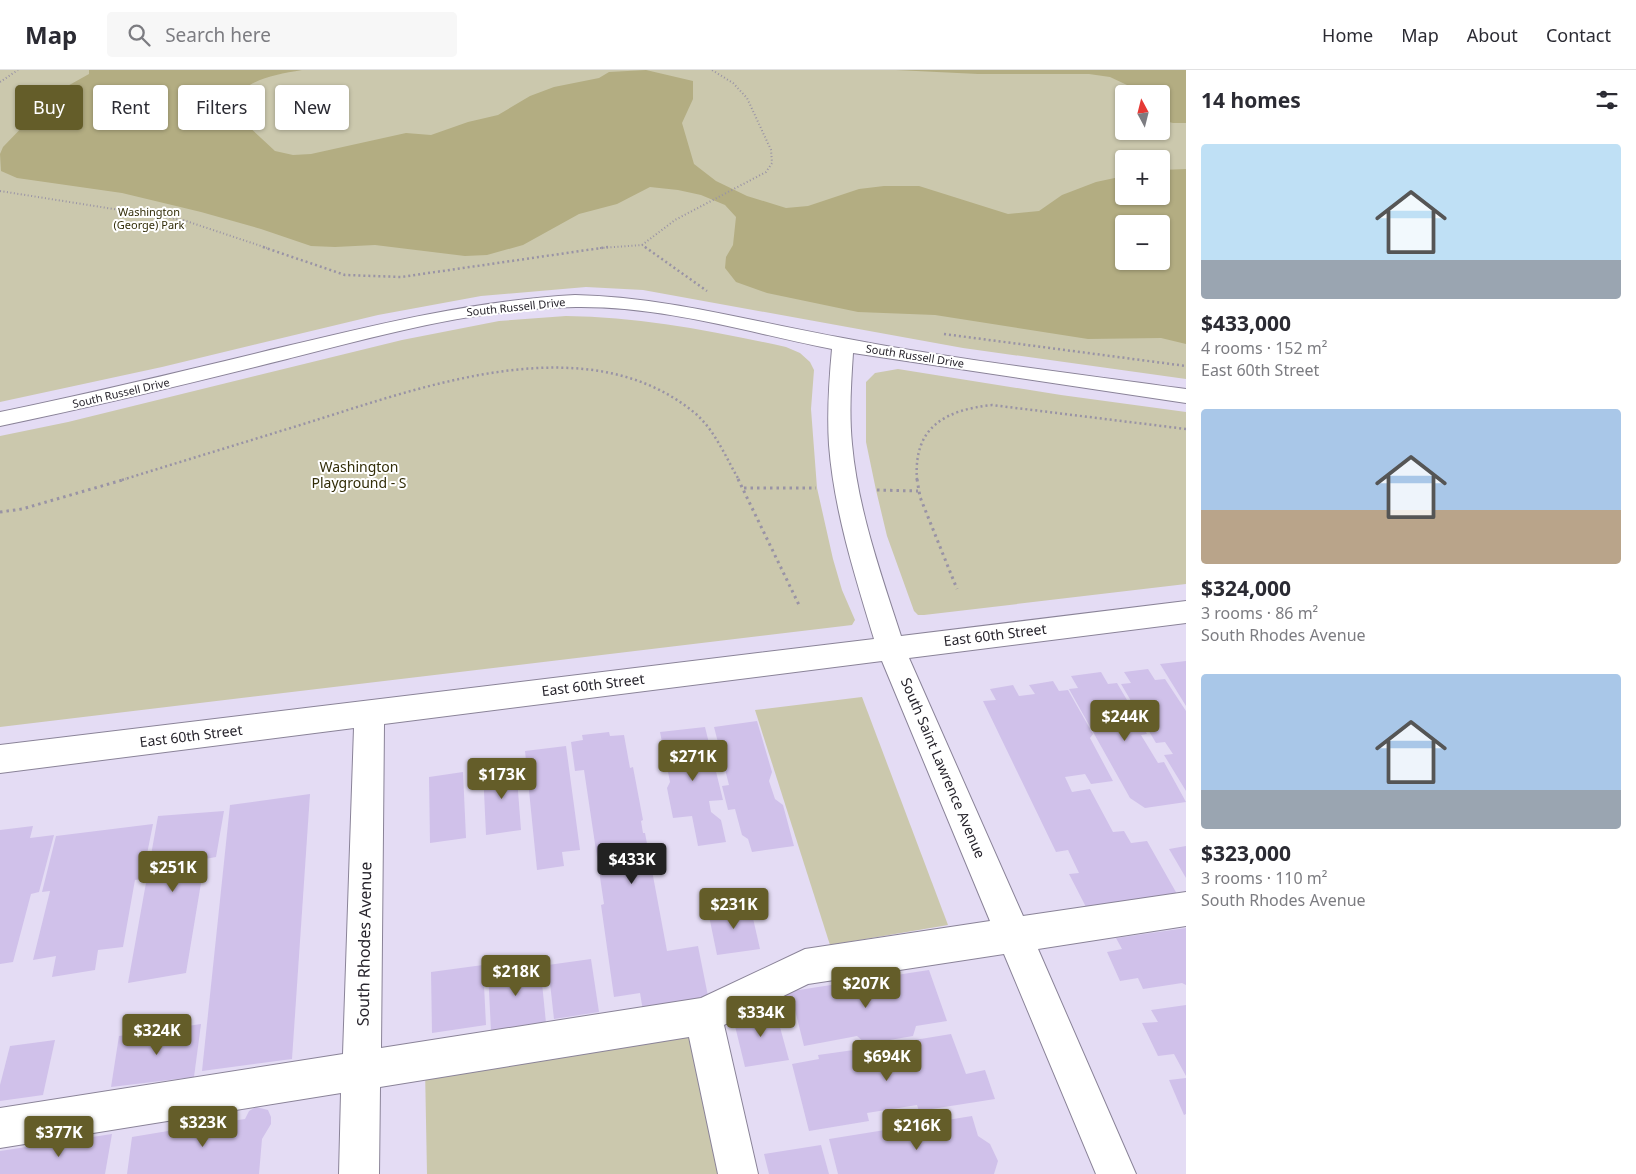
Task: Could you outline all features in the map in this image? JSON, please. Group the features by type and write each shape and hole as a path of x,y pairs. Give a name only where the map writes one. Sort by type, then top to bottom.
{"street":[{"name":"South Russell Drive","path":"0,419 88,401 409,323 539,302 608,302 670,308 843,345 1186,396"},
{"name":"South Saint Lawrence Avenue","path":"843,345 838,396 842,458 849,498 891,648 1116,1174"},
{"name":"East 60th Street","path":"0,759 1186,612"},
{"name":"South Rhodes Avenue","path":"359,1174 369,714"},
{"path":"0,1128 703,1016 805,967 1186,909"},
{"path":"703,1016 738,1174"}],"path":[{"path":"0,82 18,70"},
{"path":"642,245 675,220 766,172 772,163 772,150 747,98 733,83 712,70"},
{"path":"0,512 22,509 84,492 425,386 469,376 508,371 556,368 595,370 629,377 658,390 691,409 710,429 744,488 800,607"},
{"path":"958,589 918,491 917,454 928,430 948,414 971,406 992,405 1186,429"},
{"path":"744,488 817,488"},
{"path":"876,490 918,491"}],"green space":[{"name":"Washington (George) Park","path":"0,70 1186,70 1186,379 963,348 643,290 586,287 481,296 378,315 162,367 0,402"},
{"name":"Washington Playground - S","path":"566,316 649,322 731,336 786,347 800,353 810,362 814,370 811,409 817,488 833,559 842,590 855,620 852,625 0,727 0,436 68,422 402,340 499,321"},
{"path":"898,369 1061,395 1186,412 1186,584 918,615 914,611 887,536 866,442 866,382 875,373"},
{"path":"862,697 948,925 830,945 755,710"},
{"path":"696,1026 728,1174 427,1174 425,1068"}],"shaded area":[{"path":"89,70 302,70 271,76 250,85 178,85 178,130 252,130 275,151 293,155 311,154 406,133 431,135 468,122 498,115 530,96 554,87 599,78 609,72 646,70 693,81 693,99 682,123 694,164 716,181 747,196 786,208 808,206 859,189 884,186 919,186 1008,214 1039,211 1062,195 1096,182 1115,178 1115,205 1170,205 1170,170 1186,169 1186,344 1161,338 1088,339 935,315 858,312 767,293 736,282 725,268 726,257 733,245 736,217 725,205 701,195 678,190 650,187 617,204 579,214 523,245 487,255 465,256 375,245 311,246 201,212 122,193 17,178 1,171 0,154 3,147 19,130 83,130 83,85 69,85 89,74"},
{"path":"896,70 1186,70 1186,123 1170,122 1170,85 1127,85 1110,77 1089,74 978,74"}],"building":[{"path":"1186,661 1186,706 1160,664"},
{"path":"1148,669 1155,680 1165,679 1186,711 1186,791 1164,755 1173,754 1165,742 1156,743 1121,684 1131,683 1124,672"},
{"path":"1101,672 1108,684 1117,683 1147,734 1141,735 1158,763 1164,762 1186,802 1145,808 1130,798 1069,689 1078,688 1071,676"},
{"path":"1053,681 1059,691 1068,690 1093,734 1090,738 1113,781 1091,784 1085,774 1065,777 1072,792 1090,789 1113,832 1124,831 1131,843 1147,841 1177,894 1086,907 1069,874 1079,873 1068,850 1056,852 983,701 996,700 990,689 1013,685 1019,696 1035,694 1029,685"},
{"path":"757,721 772,772 769,781 775,799 783,805 794,846 752,852 748,839 742,835 735,809 728,810 722,786 729,785 714,727"},
{"path":"705,727 723,800 709,801 711,812 721,820 726,842 698,846 692,816 673,818 667,788 670,782 660,732"},
{"path":"609,732 610,736 624,735 630,768 633,767 643,820 641,821 643,833 645,833 667,951 698,946 709,1001 643,1011 640,993 614,997 601,905 604,904 584,770 575,771 571,742 583,740 582,735"},
{"path":"566,746 580,850 562,852 564,866 537,870 525,751"},
{"path":"516,765 521,830 486,835 483,770"},
{"path":"463,772 466,838 430,843 429,777"},
{"path":"310,794 292,1059 202,1071 230,805"},
{"path":"224,811 216,857 205,859 186,973 128,983 158,816"},
{"path":"153,824 142,879 135,880 123,947 98,950 95,970 52,977 56,956 33,960 50,891 42,892 56,836"},
{"path":"33,826 30,838 54,835 39,892 31,894 13,962 0,964 0,830"},
{"path":"1186,846 1186,878 1169,849"},
{"path":"750,905 760,949 717,955 708,911"},
{"path":"1186,928 1186,985 1182,983 1143,989 1138,978 1120,981 1107,952 1122,949 1116,938"},
{"path":"591,959 599,1012 554,1019 548,965"},
{"path":"540,963 546,1023 491,1031 488,971"},
{"path":"483,965 486,1025 432,1033 431,972"},
{"path":"929,970 947,1021 916,1026 913,1036 866,1044 857,1036 804,1046 795,1010 783,1011 779,993"},
{"path":"1186,1005 1186,1076 1174,1054 1158,1056 1142,1023 1158,1022 1151,1010"},
{"path":"775,1009 789,1060 745,1067 735,1026 739,1015"},
{"path":"201,1024 194,1077 111,1087 119,1036"},
{"path":"951,1034 966,1074 985,1070 995,1099 919,1111 917,1105 867,1113 869,1121 809,1131 792,1064 819,1059 818,1055 868,1048 870,1057 899,1052 896,1043"},
{"path":"55,1040 43,1095 0,1101 0,1085 10,1046"},
{"path":"1186,1078 1186,1114 1184,1115 1169,1080"},
{"path":"256,1107 268,1110 271,1117 271,1124 262,1139 259,1174 127,1174 132,1137 168,1131 175,1122 189,1119 199,1126 245,1119 249,1111"},
{"path":"972,1116 978,1136 990,1144 998,1161 994,1174 838,1174 829,1139"},
{"path":"112,1134 105,1174 0,1174 0,1151"},
{"path":"821,1145 829,1174 769,1174 764,1154"}]}
